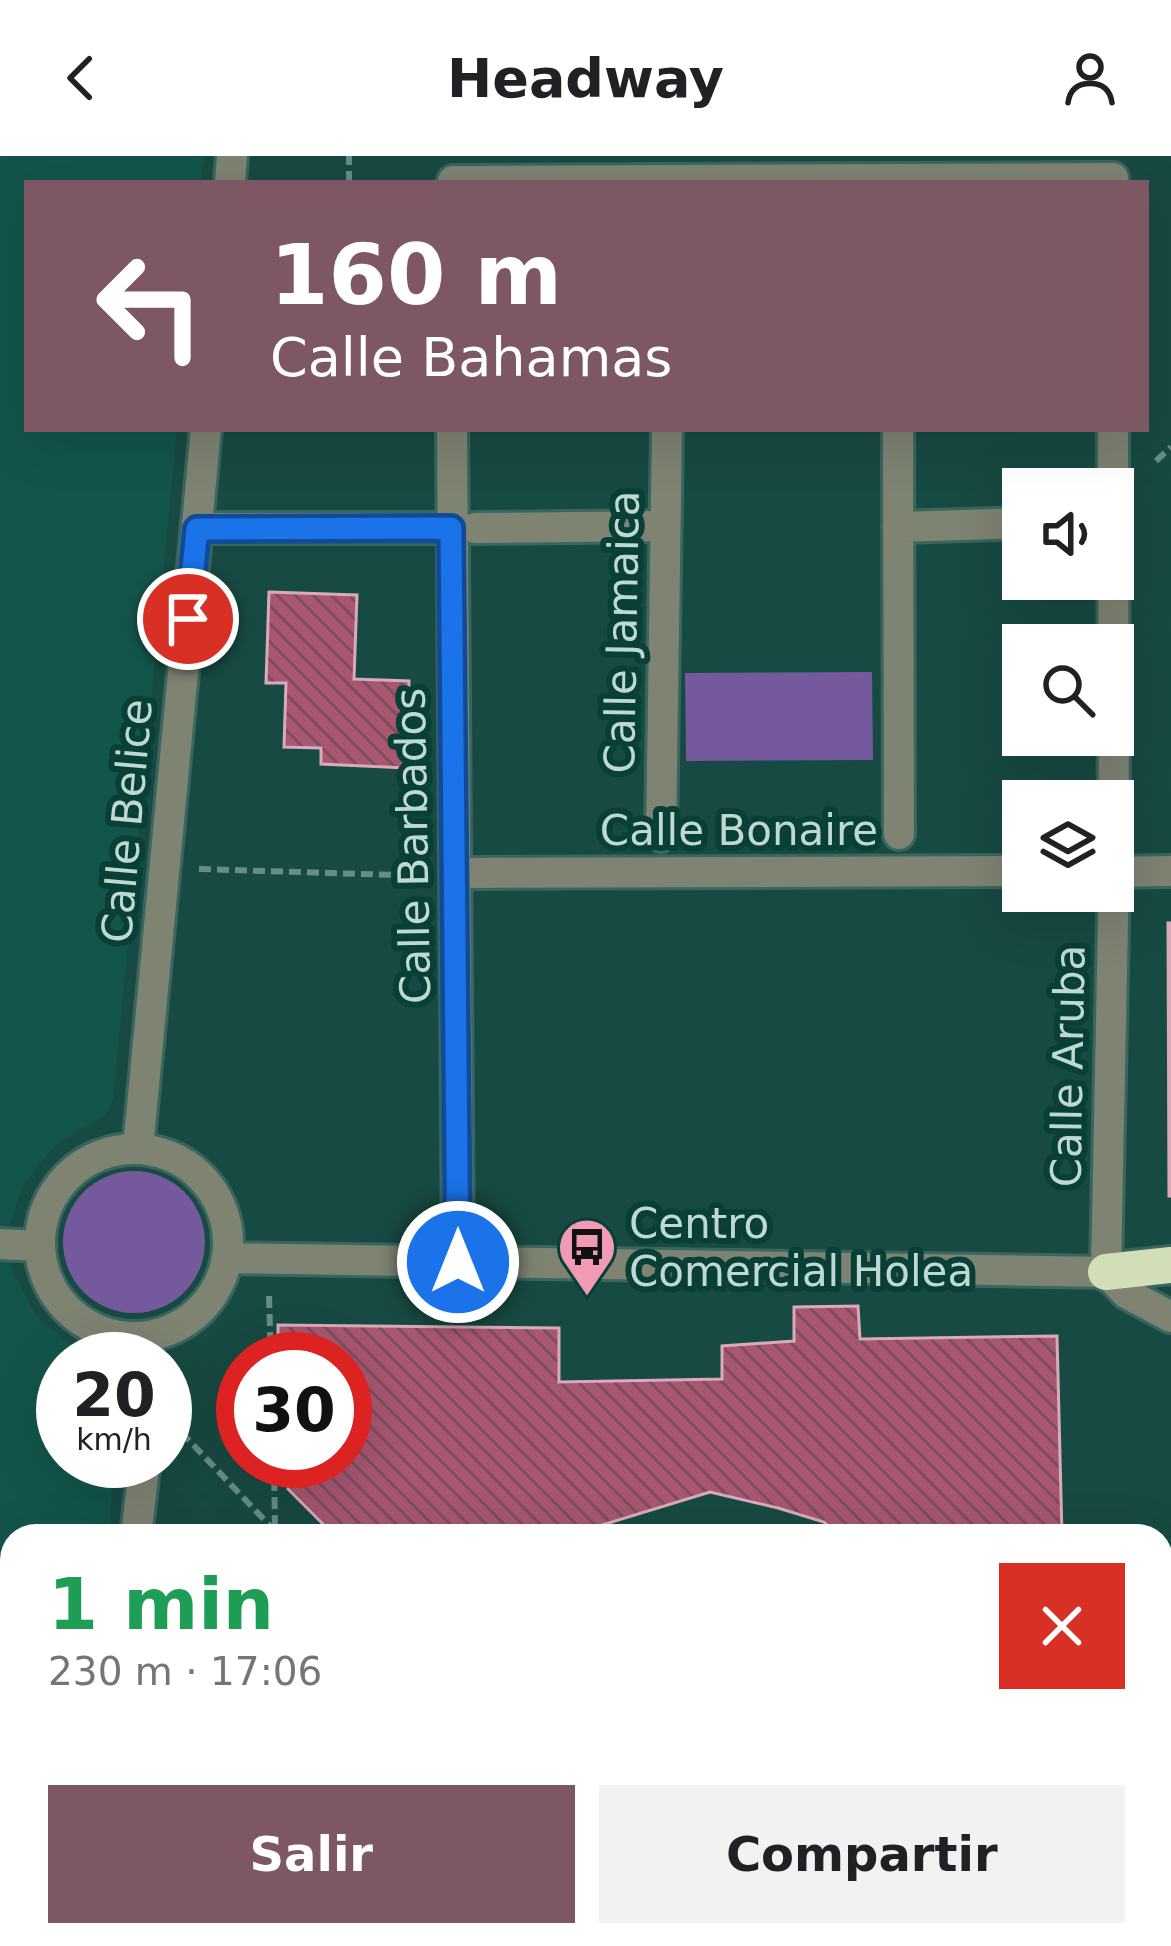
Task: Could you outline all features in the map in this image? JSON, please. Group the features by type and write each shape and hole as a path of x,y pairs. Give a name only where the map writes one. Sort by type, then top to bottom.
{"highway":[{"path":"1106,1272 1170,1265"}],"street":[{"path":"453,173 1112,172"},
{"name":"Calle Belice","path":"138,1149 206,432"},
{"name":"Calle Barbados","path":"452,432 463,528 443,875 458,1262"},
{"name":"Calle Jamaica","path":"661,836 667,432"},
{"path":"898,432 898,834"},
{"name":"Calle Aruba","path":"1113,432 1113,780"},
{"path":"898,527 1002,524"},
{"path":"197,529 665,526"},
{"path":"1134,872 1171,871"},
{"name":"Calle Bonaire","path":"443,875 1002,872"},
{"name":"Calle Aruba","path":"1106,1272 1112,912"},
{"path":"104,1332 76,1318 50,1286 39,1246 46,1208 68,1176 100,1155 138,1149 156,1151 188,1166 213,1191 226,1223 228,1258 219,1285 203,1309 173,1332"},
{"path":"0,1244 39,1246"},
{"path":"228,1258 1106,1272 1126,1293 1171,1317"},
{"path":"137,1524 142,1488"}],"path":[{"path":"1156,460 1171,447"},
{"path":"199,869 443,875"},
{"path":"269,1296 270,1332"},
{"path":"192,1444 216,1469"},
{"path":"234,1488 268,1524"},
{"path":"274,1488 275,1524"}],"shaded area":[{"path":"0,156 204,156 201,180 24,180 24,432 177,432 113,1100 105,1115 58,1143 37,1167 23,1186 8,1231 11,1269 37,1317 55,1332 36,1332 36,1488 112,1488 110,1524 0,1524"},
{"path":"872,672 873,760 686,761 685,673"},
{"path":"134,1171 161,1177 184,1192 199,1215 205,1242 199,1269 184,1292 161,1307 134,1313 107,1307 84,1292 69,1269 63,1242 69,1215 84,1192 107,1177"}],"building":[{"path":"269,592 357,595 354,679 409,681 406,768 321,764 321,748 284,747 286,683 266,683"},
{"path":"1171,923 1171,1196 1169,1196"},
{"path":"858,1306 860,1339 1057,1336 1062,1524 826,1524 710,1492 605,1524 323,1524 288,1489 372,1488 372,1332 278,1332 278,1325 559,1328 559,1382 722,1379 722,1346 794,1341 794,1307"}],"place":[{"name":"Centro Comercial Holea","path":"587,1298"}],"route":[{"path":"188,619 197,529 451,528 458,1262"}]}
